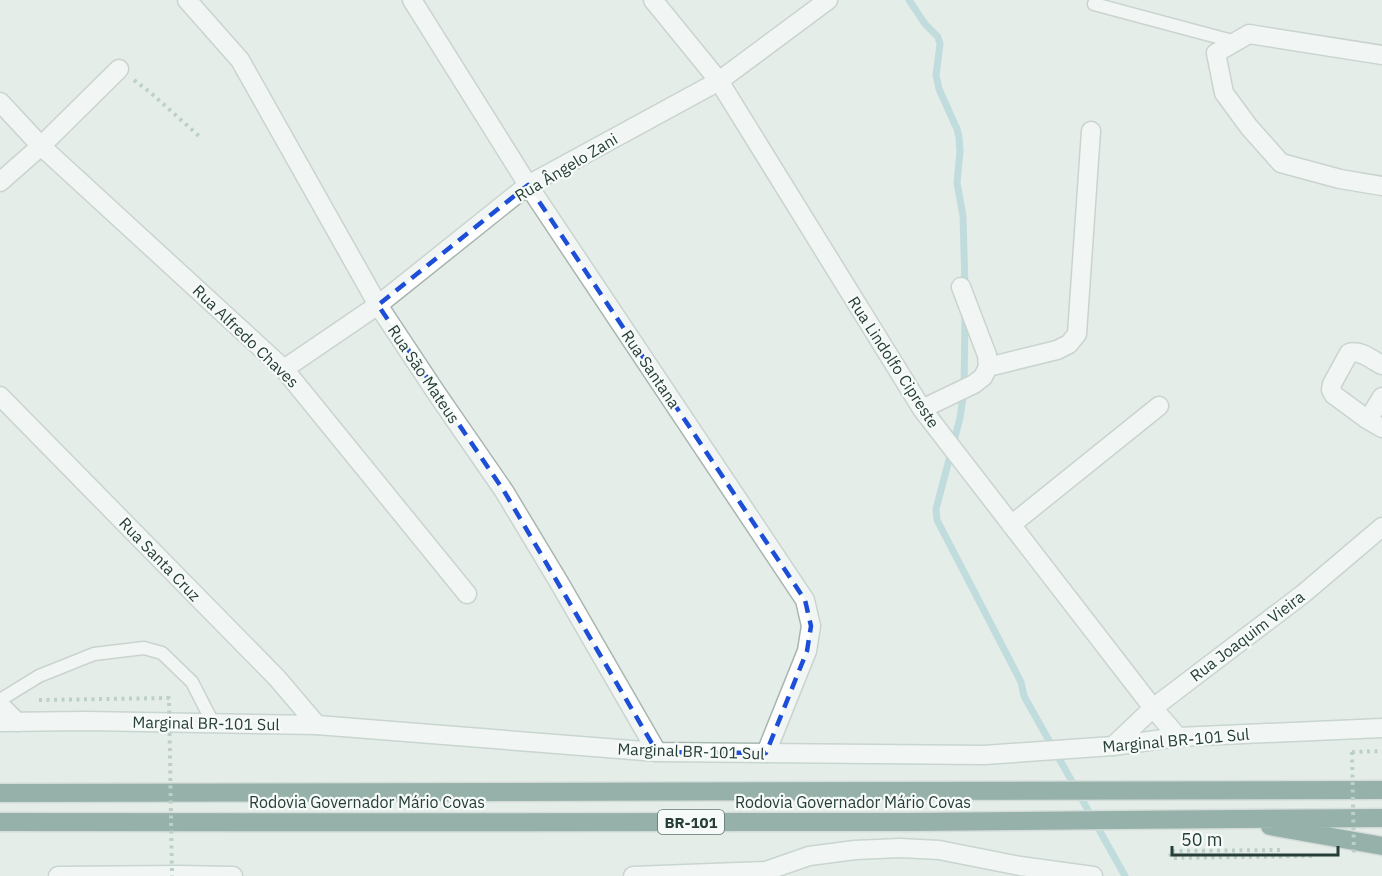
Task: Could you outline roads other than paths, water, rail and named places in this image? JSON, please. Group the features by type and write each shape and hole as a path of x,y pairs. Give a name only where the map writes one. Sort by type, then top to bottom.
{"highway":[{"name":"Rodovia Governador Mário Covas","path":"0,794 1382,790"},
{"path":"1221,818 1382,846"},
{"name":"Rodovia Governador Mário Covas","path":"0,822 761,822 1382,818"}],"street":[{"name":"Rua São Mateus","path":"187,0 240,60 378,305 436,394 504,491 657,752"},
{"name":"Rua Santana","path":"412,0 528,185 805,600 812,626 807,651 765,753"},
{"name":"Rua Lindolfo Cipreste","path":"653,0 719,81 922,409 1153,708 1178,737"},
{"name":"Rua Ângelo Zani","path":"284,369 378,305 528,185 719,81 828,0"},
{"path":"1382,55 1249,34 1216,53 1224,93 1249,127 1281,163 1340,179 1382,186"},
{"path":"0,182 41,146 119,69"},
{"name":"Rua Alfredo Chaves","path":"0,102 41,146 284,369 467,594"},
{"path":"988,368 1057,350 1069,344 1077,334 1090,131"},
{"path":"922,409 974,384 983,377 988,368 987,355 961,287"},
{"path":"1382,365 1353,351 1349,353 1331,390 1334,395 1375,424 1382,398"},
{"name":"Rua Santa Cruz","path":"0,396 277,678 317,725"},
{"path":"1011,525 1159,406"},
{"name":"Rua Joaquim Vieira","path":"1113,746 1153,708 1303,594 1382,527"},
{"path":"0,703 8,722"},
{"name":"Marginal BR-101 Sul","path":"8,722 317,725 657,752 984,755 1113,746 1178,737 1382,728"},
{"path":"633,876 769,873 809,856 855,850 900,848 939,850 1020,866 1093,876"},
{"path":"58,876 233,876"}],"lane":[{"path":"1094,4 1236,42"},
{"path":"0,703 39,676 94,654 144,648 162,653 192,681 213,723"}],"waterway":[{"path":"909,0 925,24 938,37 940,44 936,75 939,89 959,137 957,183 963,216 965,287"},
{"path":"965,313 964,390 960,418 936,509 937,520 1021,682 1024,696 1125,876"}]}
